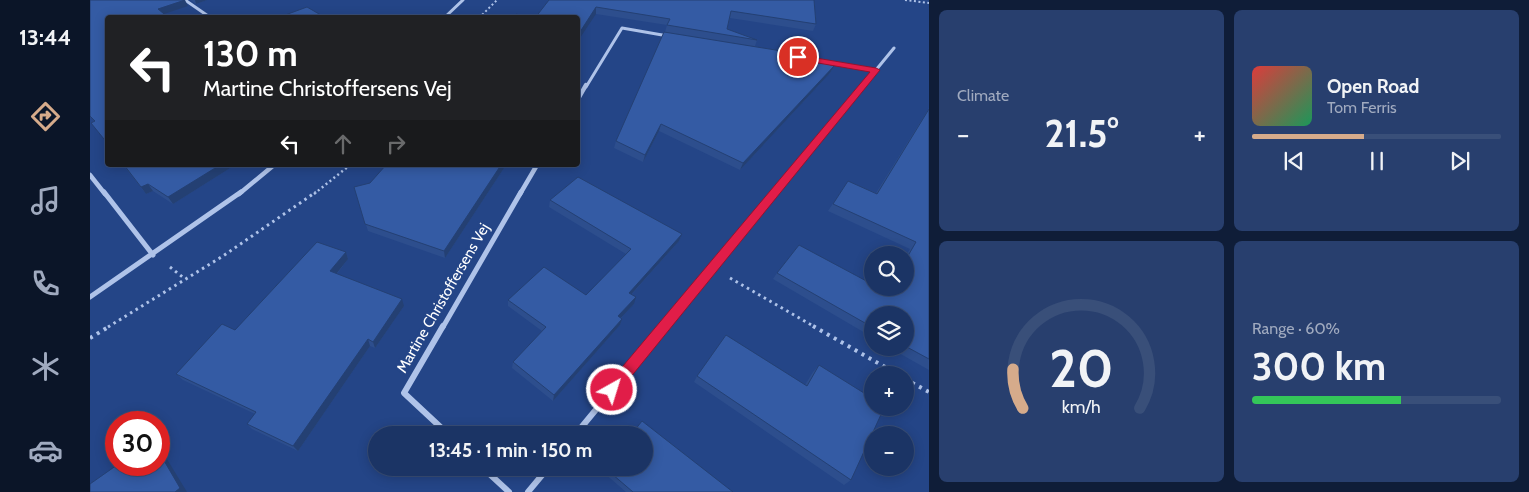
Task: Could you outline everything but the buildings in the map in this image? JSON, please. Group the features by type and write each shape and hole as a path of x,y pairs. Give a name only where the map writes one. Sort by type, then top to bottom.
{"street":[{"path":"186,0 207,15"},
{"path":"447,15 463,0"},
{"path":"580,96 622,28 671,36"},
{"path":"582,426 894,48"},
{"path":"808,59 876,70"},
{"path":"90,297 247,188 272,167"},
{"name":"Martine Christoffersens Vej","path":"439,426 404,393 537,167"},
{"path":"90,175 153,255"},
{"path":"492,476 509,492"},
{"path":"528,492 541,476"}],"path":[{"path":"482,15 497,0"},
{"path":"905,0 929,3"},
{"path":"90,338 265,229 329,183 348,167"},
{"path":"712,268 883,366"},
{"path":"914,383 929,392"}],"route":[{"path":"612,390 876,70 798,57"}]}
